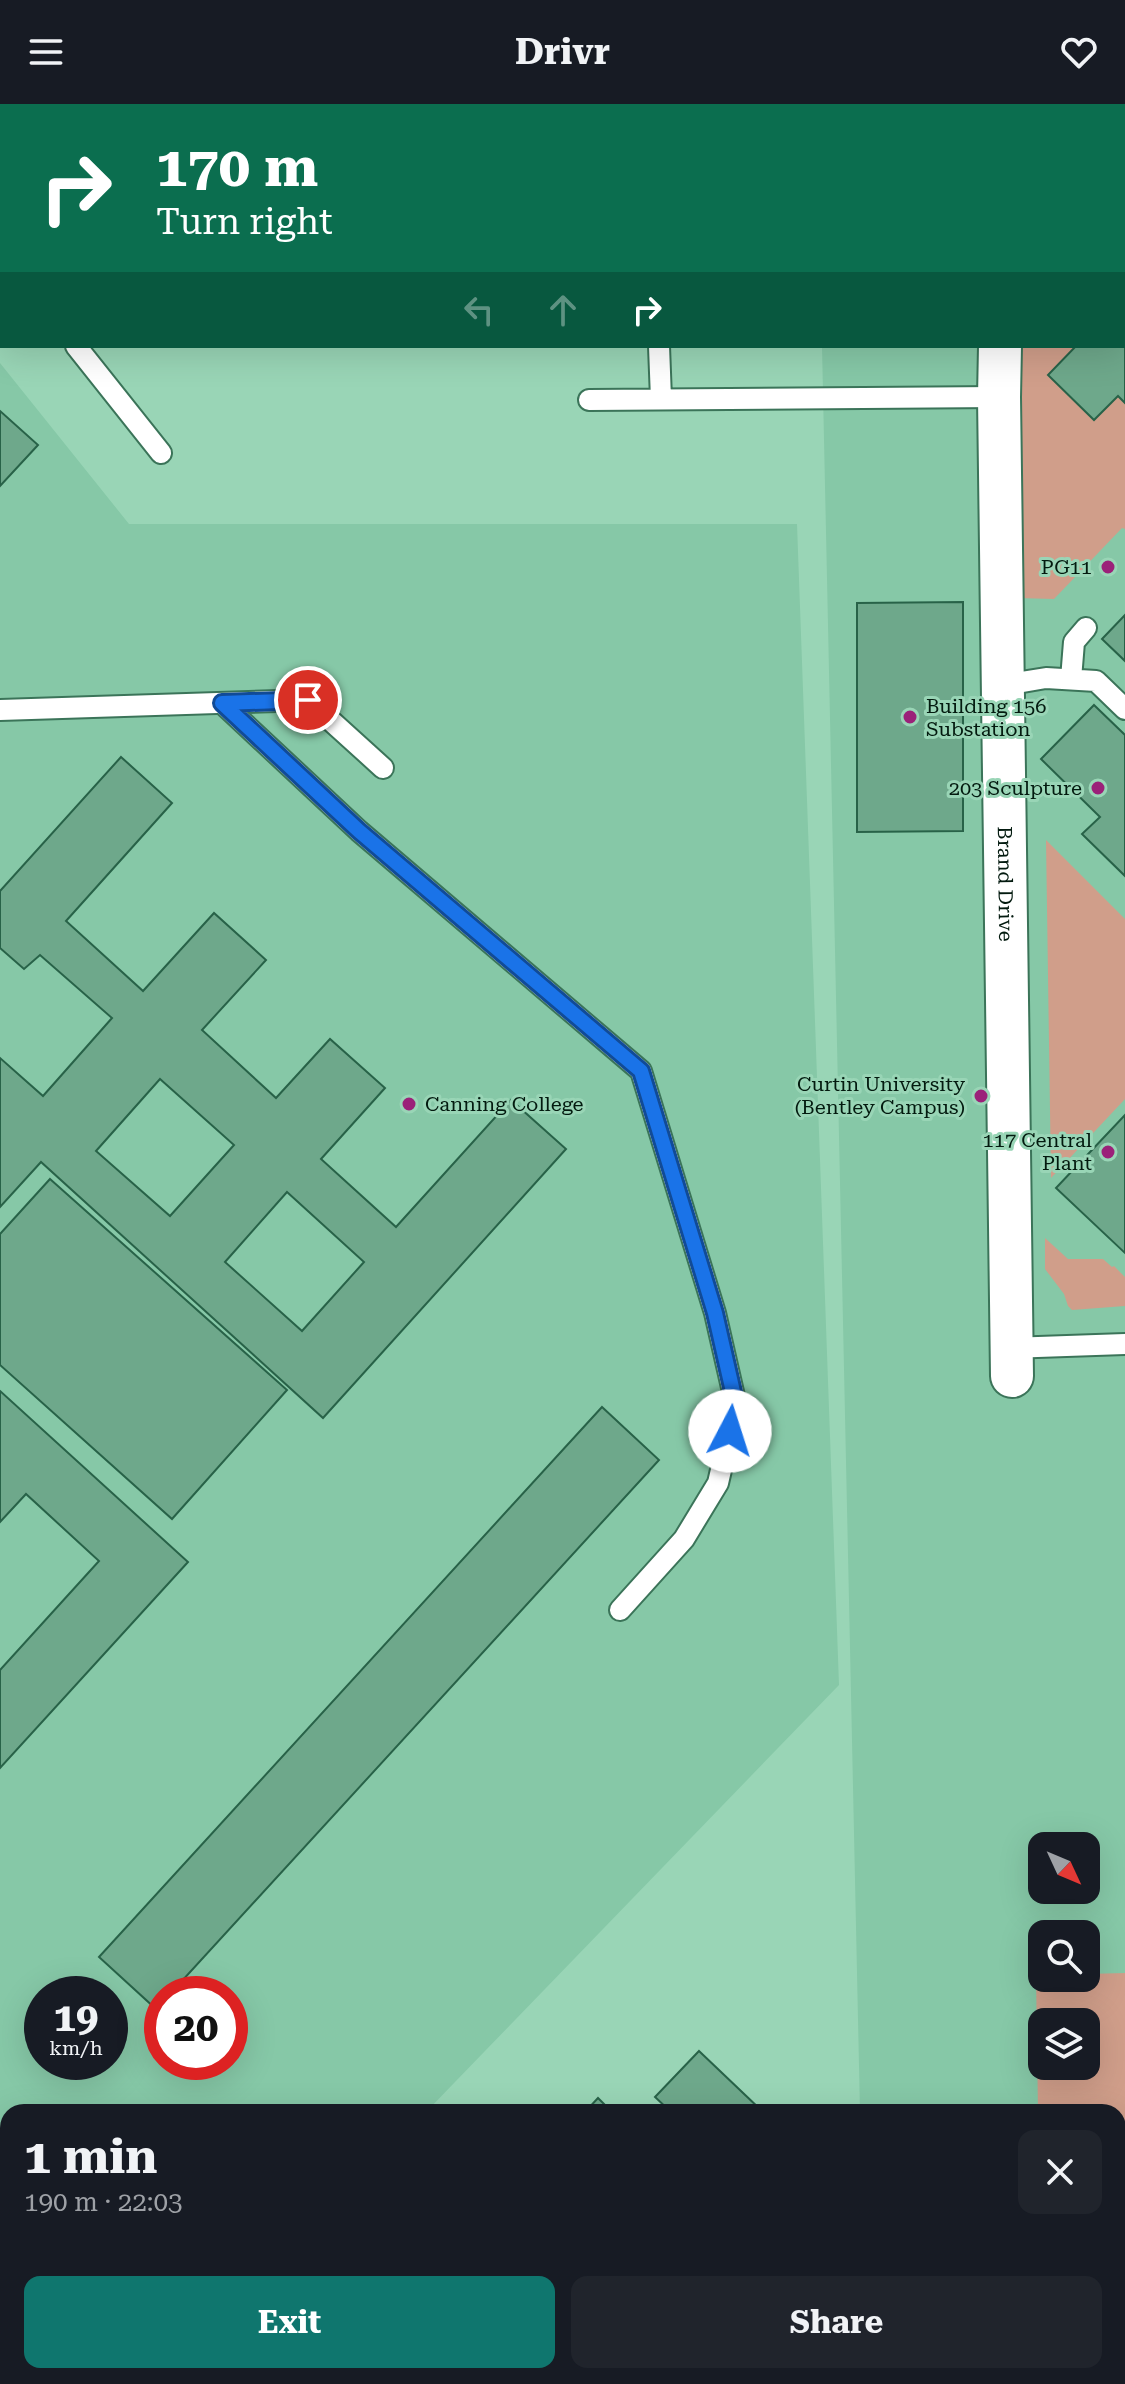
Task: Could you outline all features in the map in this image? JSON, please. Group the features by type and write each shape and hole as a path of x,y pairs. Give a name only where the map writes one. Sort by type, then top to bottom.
{"street":[{"name":"Brand Drive","path":"1000,348 1012,1362"}],"lane":[{"path":"78,348 161,453"},
{"path":"659,348 661,399"},
{"path":"589,400 999,397"},
{"path":"1071,679 1074,642 1086,628"},
{"path":"1004,685 1046,678 1096,681 1125,709"},
{"path":"0,710 308,700 383,768"},
{"path":"222,703 359,831 641,1071 715,1313 736,1405 718,1483 684,1539 620,1610"},
{"path":"1012,1362 1125,1344"}],"shaded area":[{"name":"Curtin University (Bentley Campus)","path":"822,348 1125,348 1125,2104 860,2104"},
{"path":"1013,348 1074,348 1048,375 1093,420 1118,396 1125,403 1125,529 1122,528 1054,599 1017,598"},
{"name":"Canning College","path":"0,363 129,524 797,524 839,1685 434,2104 0,2104"},
{"path":"1046,840 1125,919 1125,1099 1051,1178"},
{"path":"1045,1238 1068,1259 1103,1259 1114,1266 1125,1277 1125,1306 1072,1310 1045,1269"},
{"path":"1125,1973 1125,2104 1038,2104 1038,2080 1100,2080 1100,2008 1036,2008 1036,1992 1100,1992 1100,1974"}],"building":[{"path":"1074,348 1125,348 1125,403 1118,396 1094,420 1048,375"},
{"path":"0,411 38,445 0,486"},
{"name":"Building 156 Substation","path":"963,602 963,831 857,832 857,603"},
{"path":"1125,615 1125,661 1102,639"},
{"name":"203 Sculpture","path":"1094,705 1125,735 1125,876 1082,834 1100,817 1041,759"},
{"path":"121,757 172,803 66,921 143,991 214,913 266,960 202,1030 276,1098 330,1039 385,1088 321,1159 396,1227 511,1100 566,1149 323,1418 41,1162 0,1207 0,1058 43,1096 112,1018 40,955 24,969 0,948 0,891","holes":["160,1079 234,1145 170,1216 96,1151","287,1192 364,1262 302,1331 225,1262"]},
{"name":"117 Central Plant","path":"1125,1115 1125,1253 1056,1188"},
{"path":"50,1179 287,1390 172,1519 0,1365 0,1234"},
{"path":"0,1391 188,1562 0,1768 0,1670 99,1561 26,1494 0,1522"},
{"path":"602,1407 659,1460 186,1976 144,1976 144,1998 128,1983 128,1976 120,1976 99,1957"},
{"path":"699,2051 755,2104 662,2104 655,2097"}],"place":[{"name":"PG11","path":"1108,567"},
{"name":"Building 156 Substation","path":"910,717"},
{"name":"203 Sculpture","path":"1098,788"},
{"name":"Curtin University (Bentley Campus)","path":"981,1096"},
{"name":"Canning College","path":"409,1104"},
{"name":"117 Central Plant","path":"1108,1152"}],"route":[{"path":"308,700 222,703 359,831 641,1071 715,1313 736,1405 730,1431"}]}
